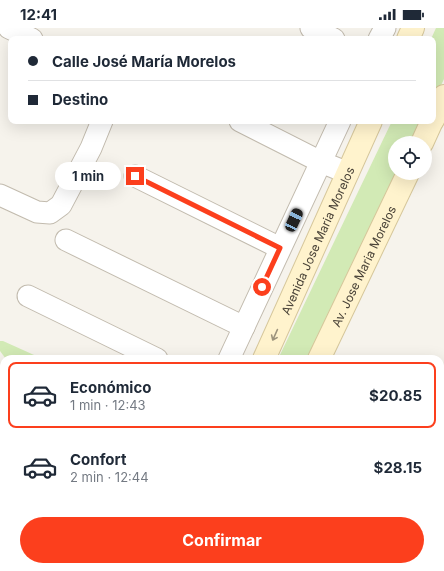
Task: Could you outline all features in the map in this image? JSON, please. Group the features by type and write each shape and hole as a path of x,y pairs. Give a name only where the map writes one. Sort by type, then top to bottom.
{"main road":[{"path":"436,113 444,96"},
{"name":"Avenida Jose Maria Morelos","path":"266,355 370,124"},
{"path":"425,136 431,124"},
{"name":"Av. Jose Maria Morelos","path":"321,355 405,180"}],"street":[{"path":"9,28 26,36"},
{"path":"311,28 328,36"},
{"path":"0,195 36,212 50,213 61,205 91,148 101,124"},
{"path":"246,124 320,162 348,173"},
{"path":"231,355 339,124"},
{"path":"135,176 280,248"},
{"path":"66,240 244,327"},
{"path":"28,296 149,355"}],"green space":[{"path":"436,28 444,28 444,79 436,96 436,36 432,36"},
{"path":"391,124 422,124 416,136 388,136 388,180 396,180 313,355 280,355"},
{"path":"0,341 3,341 34,355 3,355 0,351"}],"route":[{"path":"135,176 280,248 262,287"}]}
